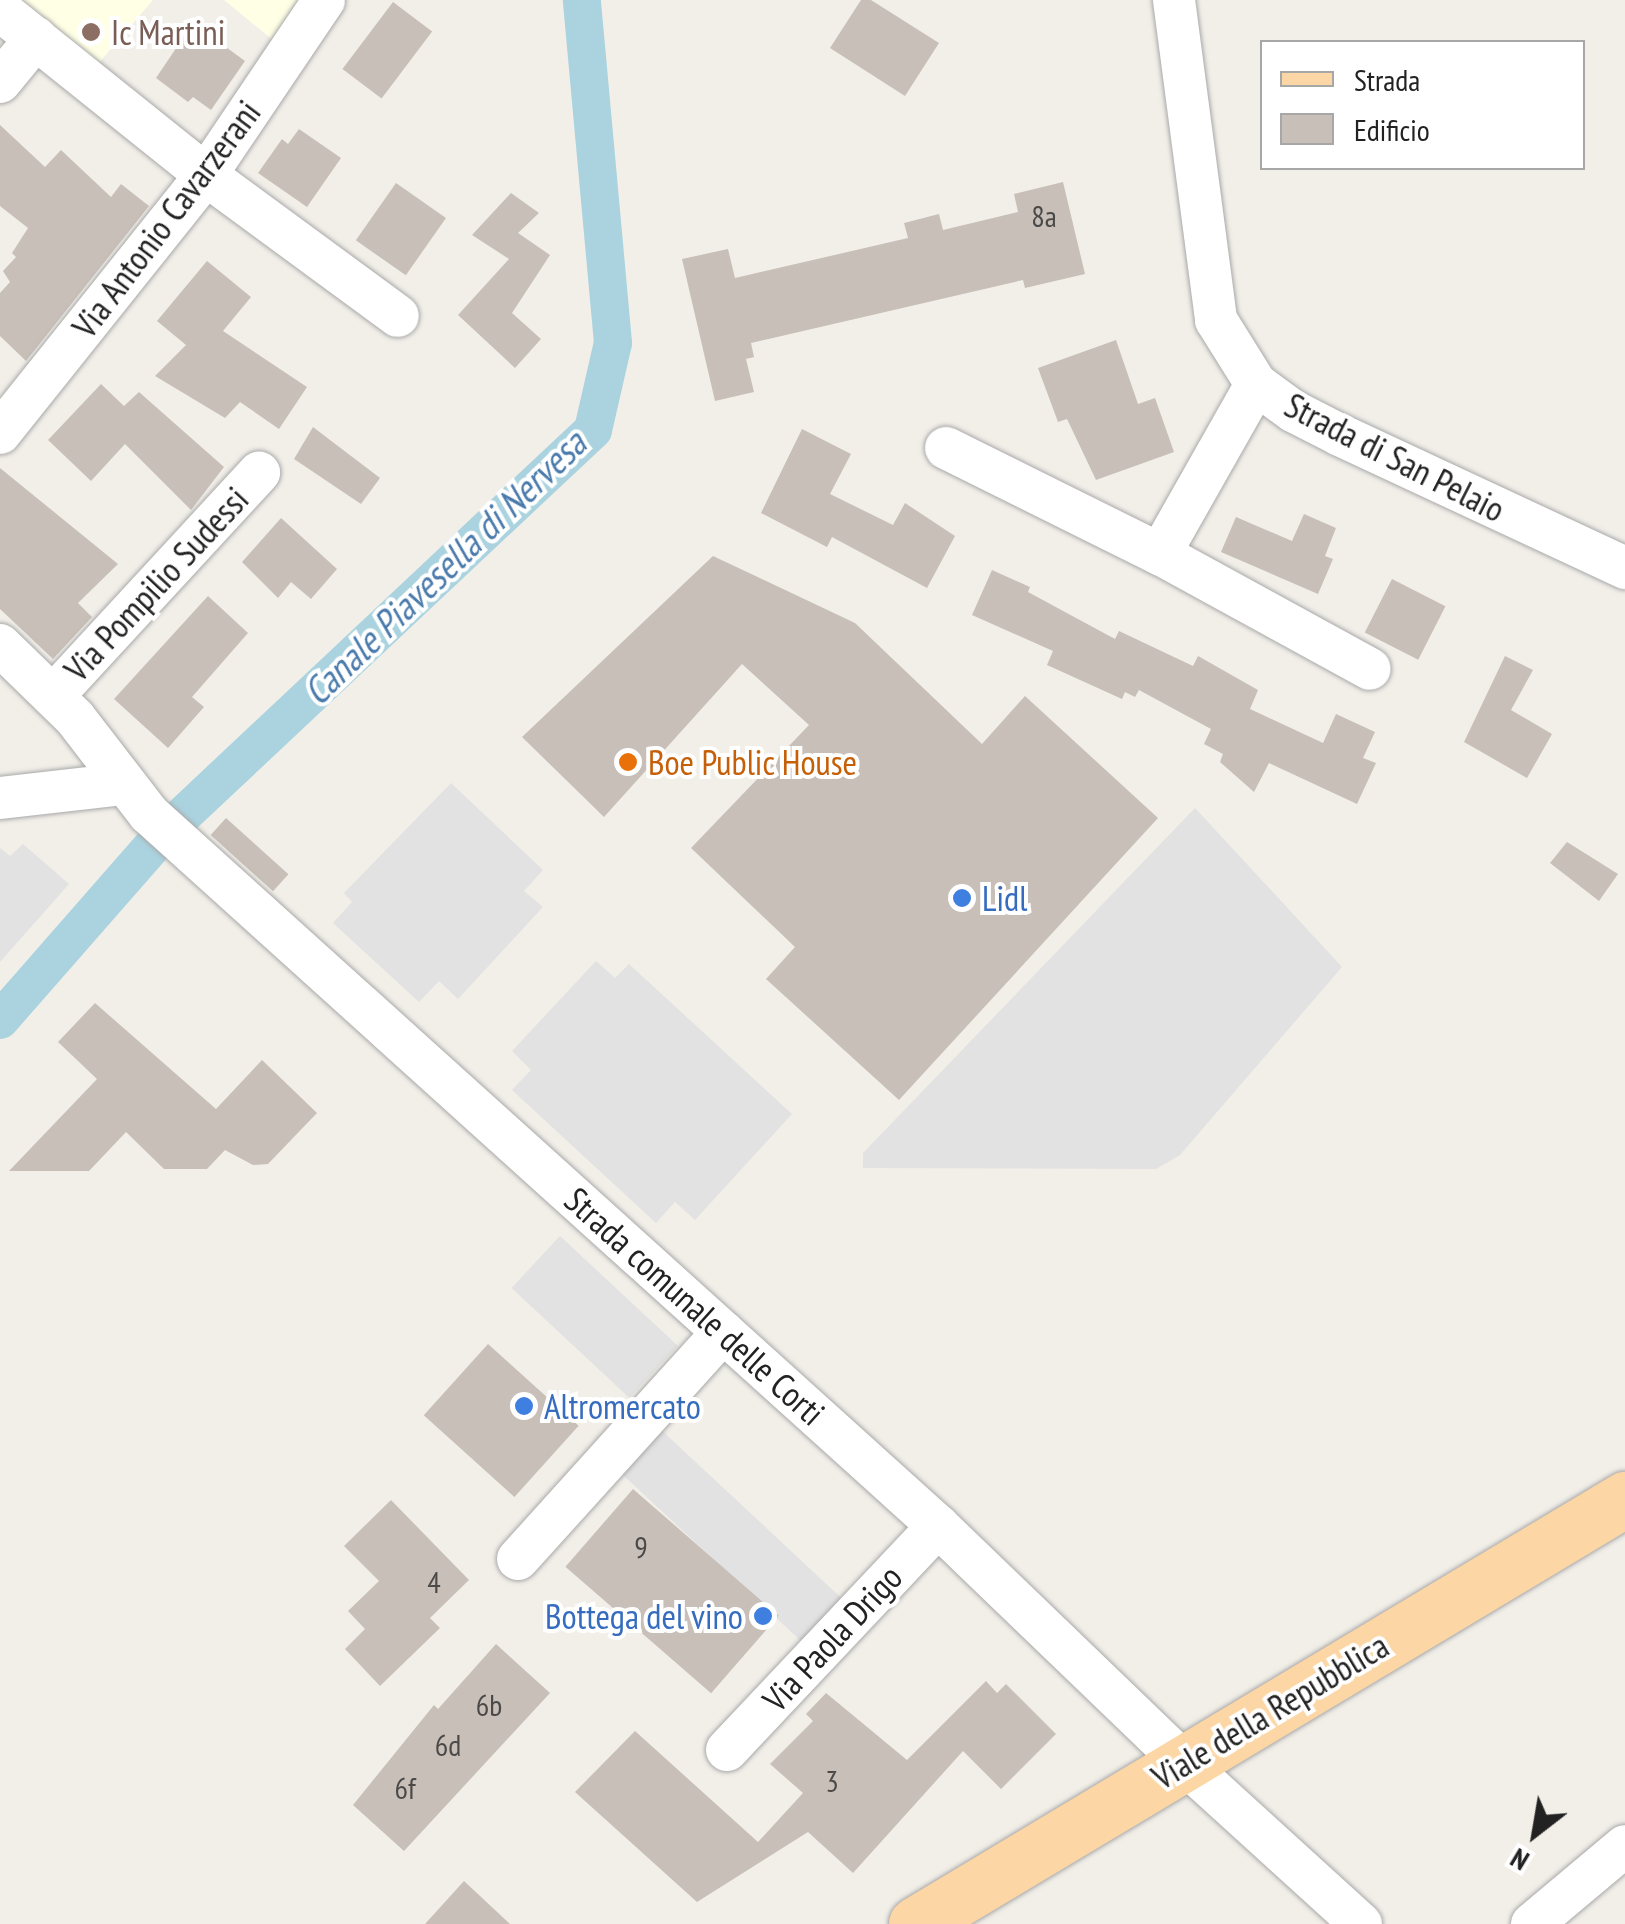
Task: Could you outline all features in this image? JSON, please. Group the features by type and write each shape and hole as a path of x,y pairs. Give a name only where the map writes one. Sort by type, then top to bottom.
{"main road":[{"name":"Viale della Repubblica","path":"916,1924 1625,1499"}],"street":[{"name":"Via Antonio Cavarzerani","path":"0,433 206,176 324,0"},
{"name":"Strada di San Pelaio","path":"1174,0 1216,320 1256,384 1294,412 1340,435 1625,568"},
{"path":"0,10 206,176 398,316"},
{"path":"0,82 36,38"},
{"path":"1160,554 1256,384"},
{"path":"946,448 1160,554 1370,669"},
{"name":"Via Pompilio Sudessi","path":"53,696 259,473"},
{"name":"Strada comunale delle Corti","path":"0,645 53,696 136,799 196,857 938,1526 1185,1764 1361,1924"},
{"path":"0,798 136,799"},
{"path":"518,1559 723,1332"},
{"name":"Via Paola Drigo","path":"727,1750 938,1526"},
{"path":"1532,1924 1625,1846"}],"shaded area":[{"name":"Ic Martini","path":"17,0 153,0 97,65"},
{"name":"Ic Martini","path":"224,0 321,0 285,50"},
{"path":"451,783 543,870 524,891 543,907 458,999 439,981 419,1002 333,923 352,902 344,893"},
{"path":"1195,808 1342,967 1180,1155 1156,1169 863,1168 863,1153"},
{"path":"23,844 69,884 0,962 0,848 10,856"},
{"path":"596,961 615,978 629,964 792,1114 695,1220 675,1202 656,1223 512,1090 531,1070 512,1051"},
{"path":"560,1236 678,1346 629,1398 512,1288"},
{"path":"658,1427 847,1603 806,1646 618,1470"}],"building":[{"path":"861,0 871,0 939,43 905,96 830,48"},
{"path":"393,2 432,31 382,99 342,69"},
{"path":"193,23 245,61 211,110 193,97 188,102 156,78"},
{"path":"0,125 45,167 61,150 111,197 121,184 149,206 26,361 0,336 0,293 10,282 3,271 16,257 12,253 28,228 0,206"},
{"path":"299,129 341,158 307,207 258,173 282,139 288,144"},
{"path":"1063,182 1085,274 1025,288 1023,280 751,343 754,357 746,359 754,392 715,401 682,259 728,249 735,278 908,238 904,223 939,214 943,230 1018,212 1014,194"},
{"path":"396,183 446,218 406,275 356,240"},
{"path":"511,193 539,213 518,233 550,255 512,313 541,339 515,368 458,315 509,259 472,235"},
{"path":"207,261 251,297 223,331 307,387 279,429 240,402 225,418 155,376 186,345 157,321"},
{"path":"1116,340 1138,404 1155,398 1174,452 1096,480 1067,419 1058,422 1038,368"},
{"path":"101,384 124,406 139,392 224,467 191,510 125,444 91,481 48,440"},
{"path":"313,427 380,478 361,504 294,459"},
{"path":"802,429 851,454 830,494 893,525 905,503 955,536 927,588 832,537 827,547 761,513"},
{"path":"0,468 118,564 78,603 92,617 53,659 0,609"},
{"path":"1304,514 1336,528 1325,556 1333,559 1318,594 1221,552 1236,517 1292,541"},
{"path":"281,518 337,569 311,599 291,582 278,598 242,562"},
{"path":"713,556 855,623 982,744 1025,696 1158,818 899,1100 766,979 795,947 691,848 809,725 742,664 604,817 522,737"},
{"path":"992,570 1030,587 1028,592 1115,639 1119,631 1193,666 1198,656 1258,690 1250,709 1323,743 1336,714 1375,732 1363,758 1376,763 1357,804 1269,763 1254,792 1220,762 1223,754 1204,744 1211,729 1139,690 1135,697 1125,692 1122,699 1047,665 1053,651 972,615"},
{"path":"1392,579 1445,606 1418,660 1365,632"},
{"path":"208,596 248,633 192,697 204,707 168,748 114,699"},
{"path":"1505,656 1533,670 1511,710 1552,734 1527,778 1464,742"},
{"path":"226,818 288,874 273,891 211,835"},
{"path":"1567,842 1618,874 1599,901 1550,863"},
{"path":"95,1003 216,1109 262,1060 317,1113 268,1164 253,1165 225,1150 207,1169 164,1169 126,1132 89,1171 9,1171 97,1079 58,1042"},
{"path":"488,1344 579,1426 514,1497 424,1415"},
{"path":"633,1489 779,1616 711,1693 565,1567"},
{"path":"391,1500 469,1580 430,1618 440,1628 380,1686 345,1649 365,1629 348,1611 379,1581 344,1546"},
{"path":"496,1644 550,1693 404,1851 353,1805 434,1705 438,1709"},
{"path":"986,1681 997,1693 1006,1684 1056,1734 1001,1789 963,1751 853,1873 808,1832 697,1902 575,1792 635,1731 758,1842 803,1793 770,1764 813,1721 806,1714 826,1693 907,1760"},
{"path":"464,1881 510,1924 425,1924"}],"waterway":[{"name":"Canale Piavesella di Nervesa","path":"0,1020 163,834 593,430 613,343 582,0"}],"place":[{"name":"Ic Martini","path":"91,32"},
{"name":"Boe Public House","path":"628,762"},
{"name":"Lidl","path":"962,898"},
{"name":"Altromercato","path":"524,1406"},
{"name":"Bottega del vino","path":"763,1616"}]}
